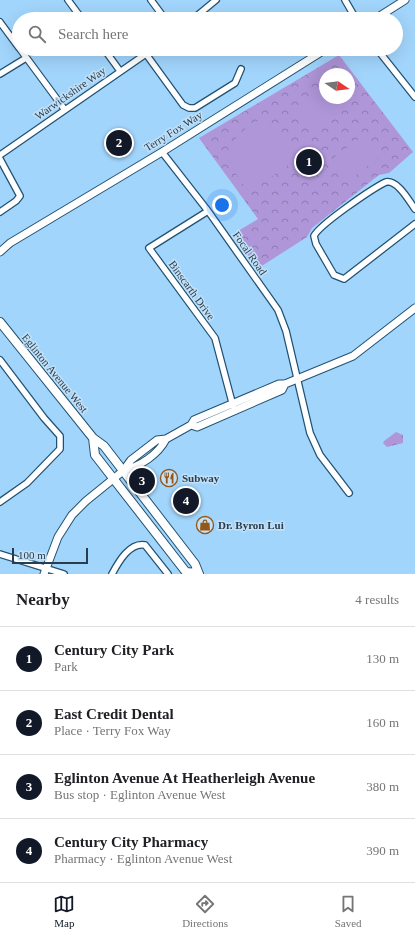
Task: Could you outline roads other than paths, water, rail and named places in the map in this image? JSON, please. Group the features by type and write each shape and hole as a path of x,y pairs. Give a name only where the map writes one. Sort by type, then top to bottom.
{"main road":[{"name":"Eglinton Avenue West","path":"0,322 93,438 104,446 196,564 198,573 186,572 95,455 93,438"}],"street":[{"path":"68,0 77,12"},
{"path":"151,0 160,12"},
{"path":"201,12 216,0"},
{"path":"345,0 352,12"},
{"path":"386,12 405,0"},
{"path":"0,22 12,38"},
{"path":"109,56 120,71"},
{"name":"Warwickshire Way","path":"0,155 143,56"},
{"path":"147,56 182,105 189,108 196,108 235,83 241,69"},
{"name":"Terry Fox Way","path":"0,252 10,243 162,152 315,56"},
{"path":"382,56 415,98"},
{"path":"0,74 26,58 65,110"},
{"name":"Focal Road","path":"162,152 208,211 278,310 286,331 310,433 320,455 349,493"},
{"path":"0,160 20,196 17,200 0,212"},
{"path":"415,209 396,184 389,181 344,210 314,236 316,244 334,275 344,279 415,224"},
{"name":"Binscarth Drive","path":"208,211 149,248 215,338 235,411"},
{"name":"Terry Fox Way","path":"0,245 10,243"},
{"path":"44,571 58,537 72,515 93,494 123,471 131,460 157,440 166,438 191,425 194,420 232,403 279,384 285,384 298,379 353,356 415,308"},
{"path":"0,360 44,418 60,436 62,445 60,449 27,483 0,502"},
{"path":"191,425 197,427 235,411 282,390 285,384"},
{"path":"112,574 132,546 138,544 145,545 168,574"},
{"path":"0,554 44,571 64,574"}],"place":[{"name":"East Credit Dental","path":"119,143"},
{"name":"Century City Park","path":"309,162"},
{"name":"Subway","path":"169,478"},
{"name":"Eglinton Avenue At Heatherleigh Avenue","path":"142,481"},
{"name":"Century City Pharmacy","path":"186,501"},
{"name":"Dr. Byron Lui","path":"205,525"}]}
